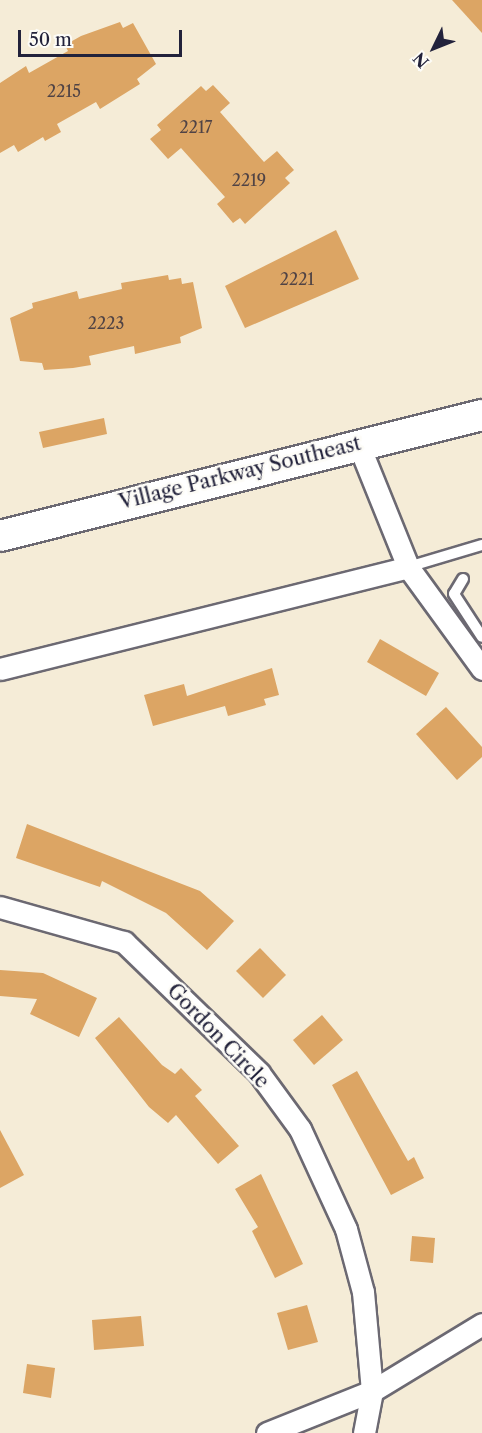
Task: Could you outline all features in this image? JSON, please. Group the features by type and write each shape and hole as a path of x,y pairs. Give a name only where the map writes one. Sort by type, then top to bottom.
{"street":[{"name":"Village Parkway Southeast","path":"0,536 358,443 482,415"},
{"path":"358,443 408,567 482,669"},
{"path":"0,669 408,567"},
{"name":"Gordon Circle","path":"0,907 124,942 259,1073 300,1129 346,1229 363,1292 372,1391 364,1433"},
{"path":"267,1433 372,1391 482,1324"}],"lane":[{"path":"408,567 482,545"},
{"path":"463,579 454,594 482,638"}],"building":[{"path":"452,0 482,0 482,33"},
{"path":"120,22 123,28 133,23 156,64 137,79 140,84 100,109 96,102 57,124 61,132 45,141 43,137 18,152 14,145 0,153 0,83 26,66 29,73 68,51 65,45 81,36"},
{"path":"213,85 230,103 220,112 264,162 277,151 294,170 285,178 290,183 245,224 240,218 233,223 217,204 225,197 181,148 168,159 150,139 161,130 157,125 201,86 206,91"},
{"path":"336,230 359,279 245,328 225,286"},
{"path":"168,275 169,280 181,278 182,284 193,282 202,328 180,337 181,343 135,354 134,346 89,356 91,365 73,368 44,370 42,363 20,361 10,318 33,308 32,303 77,291 79,299 122,289 121,283"},
{"path":"104,418 107,434 43,448 39,432"},
{"path":"380,639 439,673 426,696 367,662"},
{"path":"272,668 279,695 264,699 266,705 228,716 225,706 153,726 144,695 184,684 187,696"},
{"path":"446,707 482,747 482,757 457,780 416,734"},
{"path":"27,824 200,891 234,921 207,950 166,913 102,881 100,887 16,858"},
{"path":"260,948 286,975 263,998 236,971"},
{"path":"0,970 43,973 97,998 79,1037 30,1014 37,999 0,996"},
{"path":"322,1015 343,1040 314,1065 293,1040"},
{"path":"119,1017 162,1065 175,1074 181,1068 202,1090 195,1096 239,1146 218,1164 176,1115 168,1123 149,1107 95,1038"},
{"path":"357,1071 408,1161 414,1157 424,1178 391,1195 332,1085"},
{"path":"0,1130 24,1175 0,1188"},
{"path":"261,1174 303,1264 275,1278 252,1231 258,1227 235,1189"},
{"path":"412,1236 435,1238 433,1263 410,1261"},
{"path":"307,1305 318,1342 288,1350 277,1313"},
{"path":"141,1316 144,1346 94,1350 92,1320"},
{"path":"27,1364 55,1368 51,1398 23,1393"}]}
